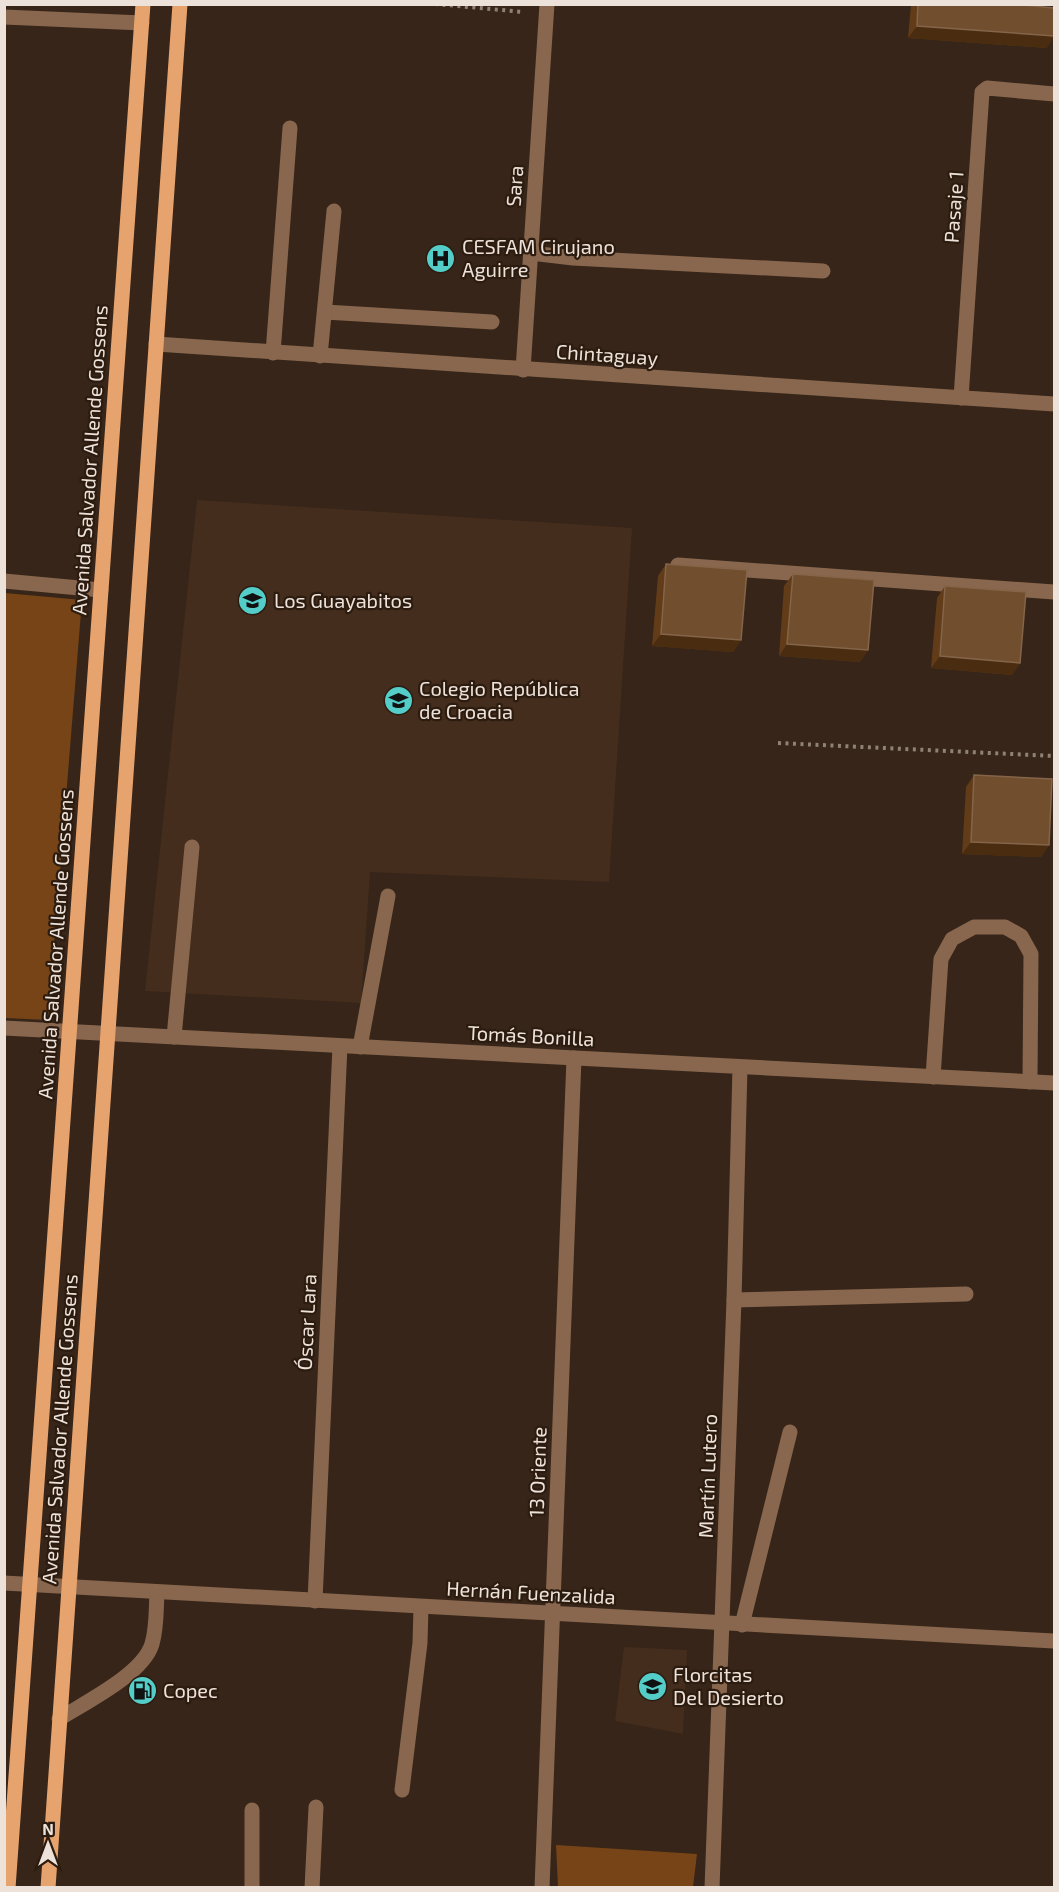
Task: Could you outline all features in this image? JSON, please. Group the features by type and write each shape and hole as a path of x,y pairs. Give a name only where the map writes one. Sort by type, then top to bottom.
{"main road":[{"name":"Avenida Salvador Allende Gossens","path":"8,1887 143,4"},
{"name":"Avenida Salvador Allende Gossens","path":"48,1887 180,4"}],"street":[{"name":"Sara","path":"523,370 547,4"},
{"path":"4,17 142,23"},
{"name":"Pasaje 1","path":"961,398 982,92 987,88 1054,94"},
{"path":"273,353 290,128"},
{"path":"320,356 334,211"},
{"path":"531,253 573,258 823,271"},
{"path":"325,312 492,322"},
{"name":"Chintaguay","path":"156,344 1054,404"},
{"path":"672,564 1054,592"},
{"path":"4,581 101,590"},
{"path":"174,1037 192,847"},
{"path":"360,1047 388,896"},
{"path":"933,1077 941,959 952,939 975,927 1005,927 1021,936 1031,954 1030,1082"},
{"name":"Tomás Bonilla","path":"4,1028 1054,1083"},
{"name":"Óscar Lara","path":"315,1601 340,1046"},
{"name":"13 Oriente","path":"542,1887 574,1058"},
{"name":"Martín Lutero","path":"712,1887 735,1300 740,1066"},
{"path":"735,1300 966,1294"},
{"path":"742,1625 790,1431"},
{"name":"Hernán Fuenzalida","path":"4,1583 1054,1641"},
{"path":"59,1719 132,1672 147,1656 155,1634 157,1592"},
{"path":"402,1790 420,1643 421,1607"},
{"path":"312,1887 316,1807"},
{"path":"252,1810 252,1887"}],"path":[{"path":"435,4 516,11"},
{"path":"777,743 1054,756"}],"shaded area":[{"name":"Colegio República de Croacia","path":"197,500 632,528 609,882 370,872 361,1003 145,991"},
{"path":"5,593 82,600 48,1020 5,1018"},
{"name":"Florcitas Del Desierto","path":"624,1647 687,1650 683,1734 615,1721"},
{"path":"556,1845 697,1854 693,1887 558,1887"}],"building":[{"path":"918,4 1014,4 1054,8 1054,36 917,26"},
{"path":"666,564 747,570 741,640 661,634"},
{"path":"793,574 874,580 868,650 787,644"},
{"path":"945,586 1026,592 1020,663 940,656"},
{"path":"974,775 1052,779 1049,845 971,842"}],"place":[{"name":"CESFAM Cirujano Aguirre","path":"441,258"},
{"name":"Los Guayabitos","path":"253,600"},
{"name":"Colegio República de Croacia","path":"398,700"},
{"name":"Florcitas Del Desierto","path":"652,1686"},
{"name":"Copec","path":"142,1690"}]}
